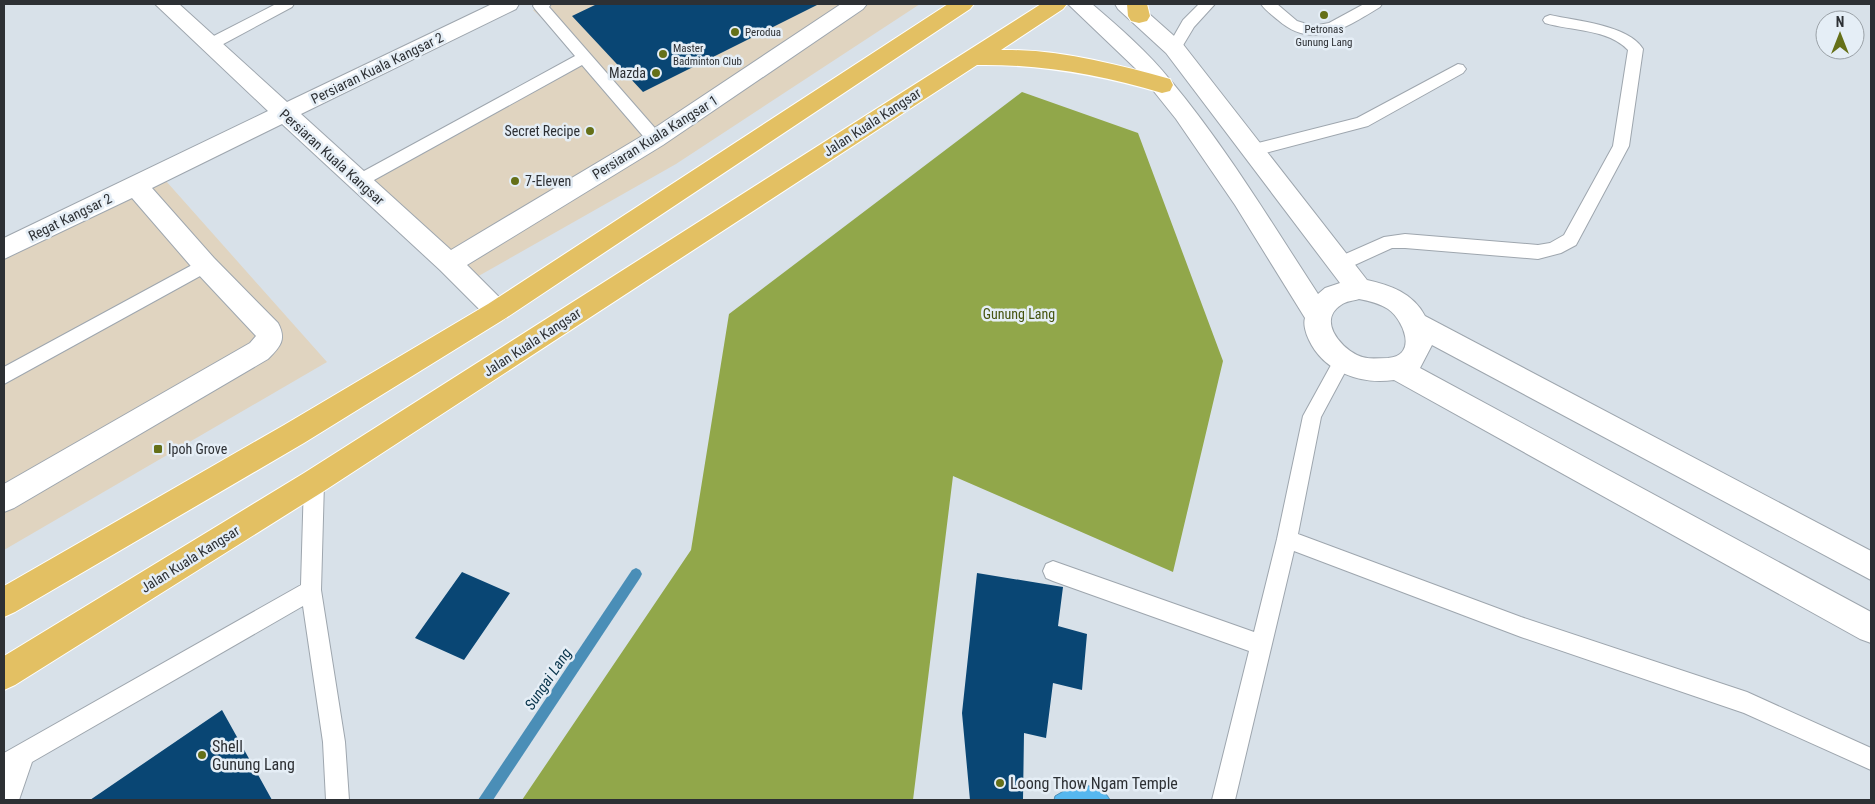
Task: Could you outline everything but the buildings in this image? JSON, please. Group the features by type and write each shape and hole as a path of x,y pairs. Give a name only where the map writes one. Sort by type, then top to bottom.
{"highway":[{"path":"4,602 294,434 497,311 963,4"},
{"name":"Jalan Kuala Kangsar","path":"4,674 314,482 1056,4"},
{"path":"970,58 1022,58 1071,62 1113,70 1162,85"}],"street":[{"name":"Persiaran Kuala Kangsar","path":"166,4 449,263 497,311"},
{"name":"Persiaran Kuala Kangsar 2","path":"136,186 509,4"},
{"name":"Persiaran Kuala Kangsar 1","path":"449,263 655,139 856,4"},
{"path":"1079,4 1106,27 1162,85 1217,160 1317,315"},
{"path":"1134,8 1174,48 1359,289"},
{"path":"4,499 259,351 270,340 269,331 205,265 136,186"},
{"name":"Regat Kangsar 2","path":"4,249 136,186"},
{"path":"1359,289 1373,291 1399,303 1410,312 1417,324 1420,337 1418,350 1410,361 1397,368 1384,371 1370,371 1355,367 1342,361 1330,351 1321,339 1317,327 1317,315 1322,304 1331,296 1344,290 1359,289"},
{"path":"1417,324 1871,566"},
{"path":"1397,368 1871,628"}],"lane":[{"path":"209,44 287,4"},
{"path":"539,4 655,139"},
{"path":"1174,48 1185,26 1208,4"},
{"path":"1268,4 1294,26 1316,32 1334,26 1375,4"},
{"path":"1340,264 1390,242 1405,241 1538,252 1556,249 1570,240 1621,146 1636,49 1634,45 1620,36 1550,20"},
{"path":"359,181 585,58"},
{"path":"1254,150 1362,122 1458,69"},
{"path":"4,376 205,265"},
{"path":"1223,800 1287,539 1312,416 1342,361"},
{"path":"314,482 311,590 334,742 338,800"},
{"path":"1287,539 1521,627 1747,703 1871,759"},
{"path":"1053,571 1261,645"},
{"path":"4,765 311,590"},
{"path":"8,800 24,753"}],"shaded area":[{"path":"546,4 920,4 676,164 468,282 358,183 585,59 533,10"},
{"path":"158,172 327,362 4,550 4,241"}],"green space":[{"name":"Gunung Lang","path":"1022,92 1138,133 1223,361 1173,572 953,476 913,800 522,800 691,550 729,314"}],"water":[{"path":"1074,785 1090,786 1099,789 1110,800 1054,800 1055,796"}],"waterway":[{"name":"Sungai Lang","path":"485,800 636,574"}],"place":[{"name":"Petronas Gunung Lang","path":"1324,15"},
{"name":"Perodua","path":"735,32"},
{"name":"Master Badminton Club","path":"663,54"},
{"name":"Mazda","path":"656,73"},
{"name":"Secret Recipe","path":"590,131"},
{"name":"7-Eleven","path":"515,181"},
{"name":"Ipoh Grove","path":"158,449"},
{"name":"Shell Gunung Lang","path":"202,755"},
{"name":"Loong Thow Ngam Temple","path":"1000,783"}]}
